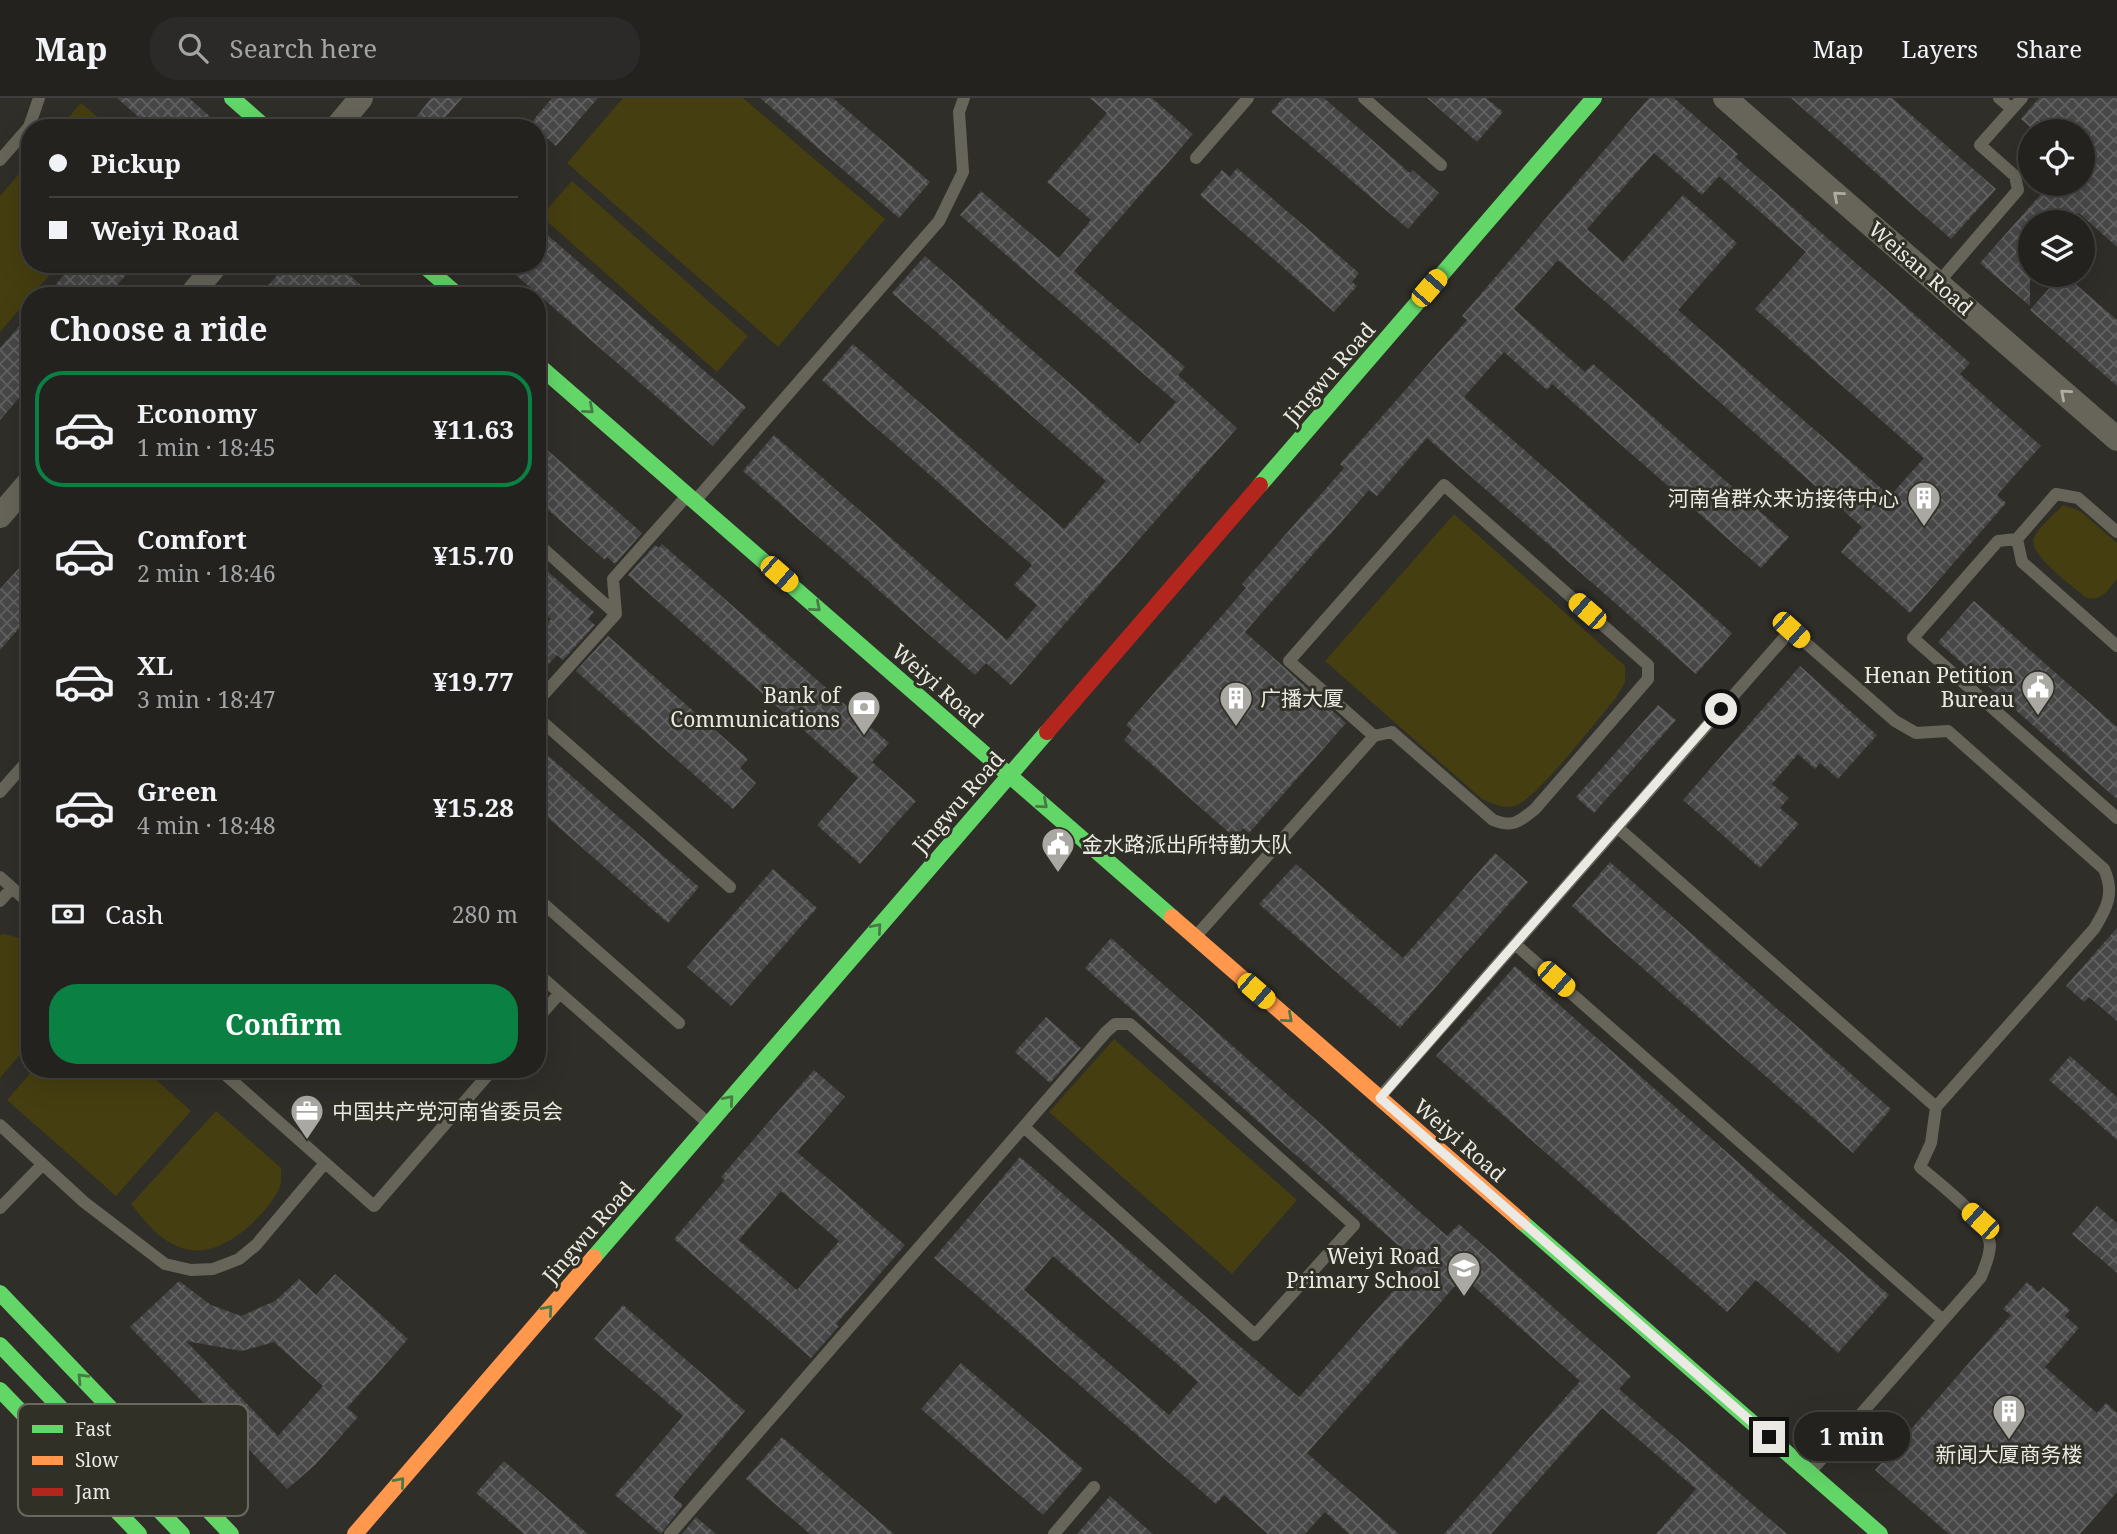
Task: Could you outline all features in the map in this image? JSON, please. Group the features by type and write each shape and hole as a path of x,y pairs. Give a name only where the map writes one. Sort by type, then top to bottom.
{"street":[{"path":"232,98 256,119"},
{"path":"343,119 361,98"},
{"name":"Jingwu Road","path":"355,1534 1594,98"},
{"name":"Weisan Road","path":"1725,98 2117,439"},
{"path":"198,287 210,273"},
{"path":"432,273 449,287"},
{"name":"Weiyi Road","path":"546,372 1880,1534"},
{"path":"0,516 21,492"},
{"path":"0,1293 106,1404"},
{"path":"4,1349 57,1404"},
{"path":"0,1390 18,1409"},
{"path":"122,1516 139,1534"},
{"path":"165,1516 182,1534"},
{"path":"214,1516 231,1534"}],"lane":[{"path":"32,119 39,98"},
{"path":"546,692 616,614 613,579 691,498 939,220 963,172 959,112 964,98"},
{"path":"1196,158 1248,98"},
{"path":"1364,98 1441,165"},
{"path":"1999,98 2012,109"},
{"path":"1938,283 2018,190 2015,176 1980,145 2022,98"},
{"path":"0,160 21,136"},
{"path":"1195,937 1374,736 1392,733 1493,820 1507,826 1517,824 1535,809 1648,679 1648,665 1444,485 1289,661 1374,736"},
{"path":"2117,532 2078,498 2056,494 2017,538 1998,541 1913,638 2117,818"},
{"path":"2017,538 2022,562 2117,646"},
{"path":"546,551 616,614"},
{"path":"1380,1098 1791,630 1895,721 1916,733 1948,731 1959,740 2104,869 2111,884 2108,905 2094,929 1936,1107 1931,1143 1920,1167 1980,1221 1990,1242 1988,1259 1981,1277 1810,1473"},
{"path":"546,725 730,887"},
{"path":"0,792 21,768"},
{"path":"1618,827 1936,1107"},
{"path":"0,877 21,896"},
{"path":"0,901 12,888"},
{"path":"546,906 679,1023"},
{"path":"1515,944 1943,1320"},
{"path":"546,981 709,1124"},
{"path":"546,1009 560,993"},
{"path":"670,1534 1106,1032 1115,1024 1129,1024 1354,1225 1255,1335 1024,1127"},
{"path":"229,1078 374,1206 485,1078"},
{"path":"0,1125 42,1165 165,1264 191,1270 213,1269 239,1259 256,1245 325,1163"},
{"path":"0,1208 42,1165"},
{"path":"1054,1534 1094,1488"}],"shaded area":[{"path":"623,98 743,98 885,219 778,347 567,163"},
{"path":"81,103 100,119 67,119"},
{"path":"21,172 21,273 51,273 39,287 21,287 21,308 0,332 0,196"},
{"path":"572,181 748,336 717,372 546,220 546,210"},
{"path":"2063,505 2080,511 2117,543 2117,579 2100,597 2085,597 2037,553 2034,538"},
{"path":"1454,514 1625,666 1625,682 1616,698 1541,786 1519,804 1509,807 1482,799 1325,661"},
{"path":"0,935 21,940 21,1054 0,1078"},
{"path":"1114,1039 1297,1200 1232,1274 1049,1112"},
{"path":"26,1078 154,1078 191,1111 116,1196 7,1100"},
{"path":"216,1111 281,1168 281,1184 273,1200 242,1232 216,1247 190,1250 164,1239 131,1204"}],"building":[{"path":"117,98 189,98 213,119 141,119"},
{"path":"431,98 462,98 444,119 415,119"},
{"path":"552,98 598,98 556,146 546,138 546,119 534,119"},
{"path":"760,98 833,98 930,182 899,218"},
{"path":"1090,98 1152,98 1193,134 1074,271 1185,367 1178,375 1237,428 1011,685 986,663 975,675 743,471 774,435 1007,640 1037,605 1014,585 1032,565 822,380 853,344 1064,529 1106,481 892,293 925,256 1139,444 1176,402 960,215 981,191 1059,258 1091,220 1047,182 1107,113"},
{"path":"1283,98 1324,98 1410,173 1413,170 1439,193 1408,229 1271,112"},
{"path":"1427,98 1486,98 1503,112 1477,142"},
{"path":"1649,98 1674,98 1738,154 1735,157 1970,363 1960,374 2041,446 1997,495 2006,503 1910,613 1841,552 1862,527 1558,260 1514,309 1585,372 1593,364 1789,537 1761,568 1552,384 1547,390 1504,352 1464,397 1732,633 1696,674 1427,438 1377,496 1369,490 1245,632 1346,723 1249,833 1243,828 1235,838 1124,740 1132,730 1126,725 1246,588 1242,584 1344,468 1340,464 1467,320 1462,316","holes":["1654,153 1702,195 1719,176 1806,252 1755,309 1924,458 1890,496 1678,310 1737,243 1704,213 1683,195 1623,262 1587,229"]},
{"path":"1791,98 1892,98 1996,189 1951,239"},
{"path":"2039,98 2117,98 2117,247 2095,227 2095,210 2027,210 2039,196 2095,196 2095,119 2021,119"},
{"path":"1237,168 1359,273 1352,282 1357,286 1334,312 1200,195 1222,170 1230,177"},
{"path":"2018,220 2018,287 2030,287 2030,306 1980,263"},
{"path":"546,234 746,407 713,446 546,301 546,287 530,287 513,273 546,273"},
{"path":"65,273 127,273 116,287 54,287"},
{"path":"279,273 347,273 363,287 267,287"},
{"path":"2050,287 2079,287 2117,320 2117,386 2030,310"},
{"path":"21,324 21,396 0,420 0,348"},
{"path":"546,449 642,533 615,564 607,557 605,560 546,508"},
{"path":"662,544 889,743 872,762 916,801 860,864 817,825 858,778 628,575 655,545 659,548"},
{"path":"21,566 21,626 0,650 0,589"},
{"path":"546,570 594,612 588,619 595,625 563,660 557,655 546,667 546,624 551,619 546,615"},
{"path":"1974,601 2117,727 2117,799 1938,642"},
{"path":"608,636 748,759 740,768 756,783 733,809 576,671"},
{"path":"1800,666 1877,735 1838,779 1820,763 1815,769 1798,754 1772,784 1789,798 1780,808 1799,824 1760,868 1683,800"},
{"path":"1658,705 1676,720 1594,813 1576,797"},
{"path":"546,754 699,887 668,923 546,816"},
{"path":"1495,853 1528,882 1400,1028 1259,904 1296,864 1403,958"},
{"path":"1610,862 1891,1109 1853,1153 1572,906"},
{"path":"773,869 817,908 731,1006 687,967"},
{"path":"2117,928 2117,1021 2089,997 2084,1002 2066,986"},
{"path":"1111,938 1447,1236 1459,1224 1631,1376 1619,1389 1787,1534 1656,1534 1696,1489 1602,1408 1491,1534 1444,1534 1580,1381 1463,1277 1307,1453 1399,1534 1349,1534 1325,1512 1305,1534 1268,1534 1224,1495 1216,1504 934,1258 1020,1157 1299,1397 1418,1263 1085,968","holes":["1053,1256 1198,1382 1169,1415 1024,1290"]},
{"path":"1515,966 1889,1295 1838,1353 1756,1280 1727,1312 1436,1056"},
{"path":"1046,1017 1081,1048 1050,1083 1015,1052"},
{"path":"2070,1056 2117,1097 2117,1140 2049,1080"},
{"path":"814,1070 845,1097 797,1152 905,1245 836,1324 839,1326 811,1358 674,1239 725,1180 721,1177","holes":["781,1191 839,1241 797,1290 739,1240"]},
{"path":"2097,1206 2117,1223 2117,1273 2072,1234"},
{"path":"335,1274 408,1339 347,1408 358,1417 315,1465 287,1489 248,1449 248,1405 278,1436 323,1386 274,1342 242,1351 186,1341 247,1404 205,1404 130,1327 179,1281 211,1305 241,1316 275,1301 299,1279 316,1295"},
{"name":"新闻大厦商务楼","path":"2027,1282 2038,1292 2043,1287 2070,1310 2065,1316 2079,1328 2045,1367 2097,1413 2106,1403 2117,1413 2117,1492 2080,1534 1949,1534 1875,1470 2011,1315 2003,1309"},
{"path":"623,1305 745,1411 673,1497 683,1505 661,1534 615,1495 683,1416 594,1339"},
{"path":"961,1363 1083,1469 1043,1515 921,1409"},
{"path":"782,1437 894,1534 810,1534 746,1479"},
{"path":"504,1461 588,1534 524,1534 476,1493"},
{"path":"1110,1496 1153,1534 1077,1534"},
{"path":"696,1517 716,1534 682,1534"}],"traffic: fast":[{"path":"232,98 256,119"},
{"path":"1260,485 1594,98"},
{"path":"432,273 449,287"},
{"path":"546,372 1172,917"},
{"path":"594,1257 1047,732"},
{"path":"1522,1222 1880,1534"},
{"path":"0,1293 106,1404"},
{"path":"0,1345 57,1404"},
{"path":"0,1390 18,1409"},
{"path":"122,1516 139,1534"},
{"path":"165,1516 182,1534"},
{"path":"214,1516 231,1534"}],"traffic: slow":[{"path":"1172,917 1522,1222"},
{"path":"355,1534 594,1257"}],"traffic: jam":[{"path":"1047,732 1260,485"}],"place":[{"name":"河南省群众来访接待中心","path":"1924,528"},
{"name":"Henan Petition Bureau","path":"2038,717"},
{"name":"广播大厦","path":"1236,728"},
{"name":"Bank of Communications","path":"864,737"},
{"name":"金水路派出所特勤大队","path":"1058,874"},
{"name":"中国共产党河南省委员会","path":"307,1141"},
{"name":"Weiyi Road Primary School","path":"1464,1298"},
{"name":"新闻大厦商务楼","path":"2009,1441"}],"route":[{"path":"1721,709 1380,1098 1769,1437"}]}
